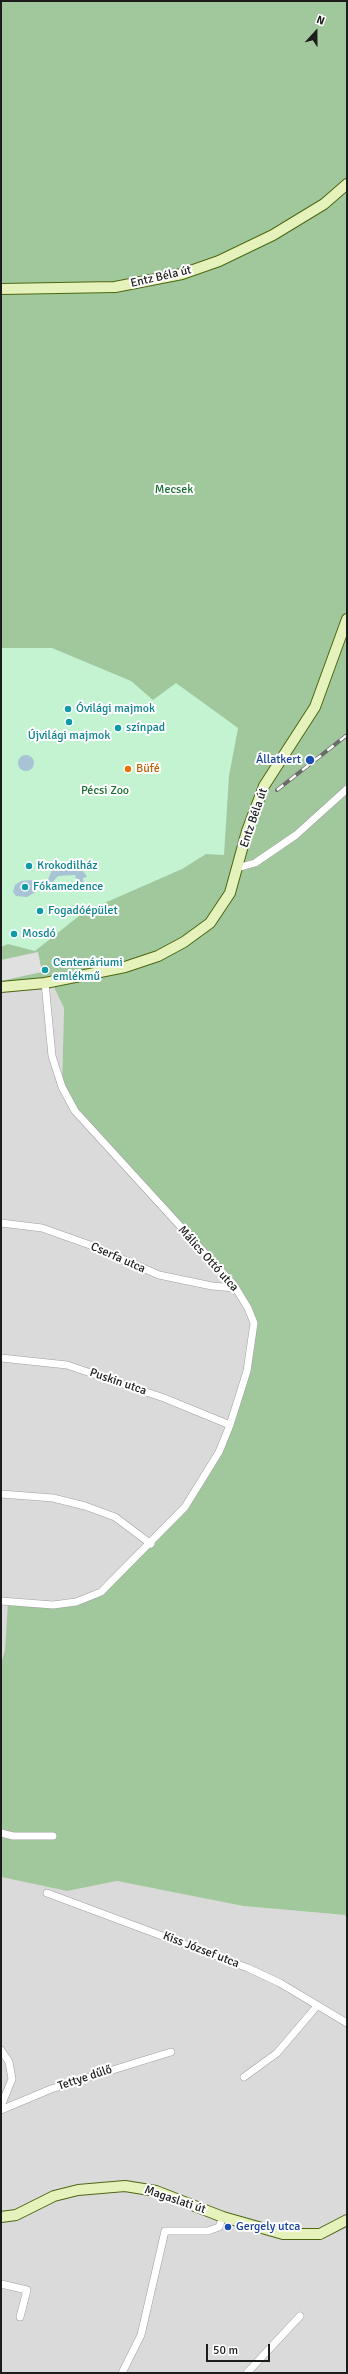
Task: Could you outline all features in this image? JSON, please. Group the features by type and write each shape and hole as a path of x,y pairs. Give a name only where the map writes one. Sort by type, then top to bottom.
{"street":[{"name":"Entz Béla út","path":"1,289 115,287 182,274 219,261 273,236 318,207 347,184"},
{"name":"Entz Béla út","path":"1,987 45,983 125,967 158,956 184,942 210,923 230,893 247,830 264,786 316,707 347,619"},
{"path":"237,868 255,863 296,835 347,788"},
{"name":"Málics Ottó utca","path":"1,1601 53,1605 76,1602 101,1592 151,1544 185,1507 219,1452 230,1425 247,1371 254,1323 248,1308 235,1288 75,1111 62,1087 52,1056 45,983"},
{"name":"Cserfa utca","path":"1,1223 42,1228 90,1245 159,1275 212,1286 235,1288"},
{"name":"Puskin utca","path":"1,1358 67,1365 164,1398 230,1425"},
{"path":"1,1494 53,1498 85,1506 115,1517 151,1544"},
{"path":"1,1833 12,1836 53,1836"},
{"name":"Kiss József utca","path":"47,1893 248,1968 280,1983 347,2023"},
{"path":"244,2077 277,2053 317,2006"},
{"path":"1,2050 9,2062 12,2079 1,2106"},
{"name":"Tettye dűlő","path":"1,2110 50,2089 171,2052"},
{"name":"Magaslati út","path":"1,2217 16,2215 54,2196 78,2190 125,2186 156,2192 223,2217 265,2230 300,2235 320,2234 347,2220"},
{"path":"122,2373 141,2335 165,2231 208,2231 219,2226 223,2217"},
{"path":"1,2284 27,2290 20,2317"},
{"path":"247,2373 300,2316"}],"shaded area":[{"path":"38,952 42,972 1,981 1,960"},
{"path":"50,979 64,1008 62,1087 234,1285 254,1323 258,1476 101,1592 5,1650 2,1664 1,984"},
{"path":"1,1877 67,1891 117,1881 243,1906 345,1915 347,1921 347,2373 1,2373"}],"green space":[{"name":"Mecsek","path":"1,1 347,1 347,1921 345,1915 243,1906 117,1881 67,1891 1,1877 1,1664 5,1650 8,1602 53,1605 101,1592 185,1507 209,1470 249,1372 254,1323 234,1285 93,1134 62,1087 64,1008 50,979 1,984"},
{"name":"Pécsi Zoo","path":"1,648 52,648 131,681 153,700 176,683 238,728 229,776 224,855 206,854 182,869 84,912 35,951 8,944 1,947"}],"water":[{"path":"26,755 32,757 34,763 32,769 26,771 20,769 18,763 20,757"},
{"path":"72,867 83,871 86,875 87,877 83,878 85,890 81,892 75,875 58,876 50,885 47,882 52,870"},
{"name":"Fókamedence","path":"31,880 35,882 37,889 34,893 27,897 16,896 13,892 15,885 21,881"}],"railway":[{"path":"277,790 347,735"}],"place":[{"name":"Óvilági majmok","path":"68,709"},
{"name":"Újvilági majmok","path":"69,722"},
{"name":"színpad","path":"118,728"},
{"name":"Állatkert","path":"310,760"},
{"name":"Büfé","path":"128,769"},
{"name":"Krokodilház","path":"29,866"},
{"name":"Fókamedence","path":"25,887"},
{"name":"Fogadóépület","path":"40,911"},
{"name":"Mosdó","path":"14,934"},
{"name":"Centenáriumi emlékmű","path":"45,970"},
{"name":"Gergely utca","path":"228,2227"}]}
